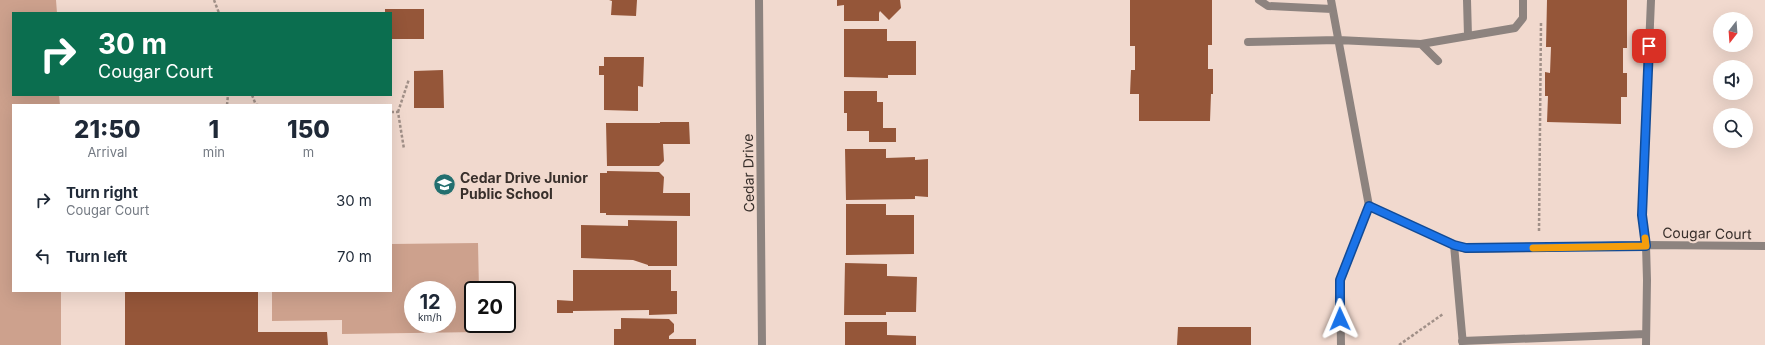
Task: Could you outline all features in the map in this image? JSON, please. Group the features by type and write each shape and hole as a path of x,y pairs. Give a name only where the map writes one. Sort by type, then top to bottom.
{"street":[{"name":"Cedar Drive","path":"759,0 762,345"},
{"path":"1259,0 1268,6 1332,9"},
{"path":"1331,0 1369,206 1340,280 1341,345"},
{"path":"1467,0 1468,36"},
{"path":"1248,42 1338,40 1422,44 1515,28 1523,18 1522,0"},
{"path":"1646,345 1648,280 1642,215 1651,0"},
{"path":"1422,44 1438,61"},
{"name":"Cougar Court","path":"1369,206 1454,245 1466,248 1765,246"},
{"path":"1454,245 1462,343 1646,334"}],"path":[{"path":"214,0 219,12"},
{"path":"1539,248 1541,16"},
{"path":"404,149 398,112 408,79"},
{"path":"392,112 398,112"},
{"path":"1400,345 1459,303"}],"shaded area":[{"path":"0,0 56,0 57,12 12,12 12,96 59,96 60,104 12,104 12,292 61,292 61,345 0,345"},
{"path":"478,243 479,281 464,281 464,332 456,332 456,281 404,281 404,333 411,333 342,334 342,320 272,321 272,292 392,292 392,244"}],"building":[{"path":"609,0 637,0 636,16 611,15 612,1"},
{"path":"837,0 900,0 901,8 889,20 880,11 879,21 844,21 844,5 837,6"},
{"path":"1130,0 1212,0 1212,45 1208,45 1208,69 1213,69 1213,94 1211,94 1210,121 1139,121 1139,94 1130,94 1131,70 1135,70 1135,46 1130,46"},
{"path":"1547,0 1627,0 1627,48 1623,48 1623,73 1627,73 1627,97 1621,97 1621,124 1547,122 1548,96 1545,96 1545,72 1550,73 1551,47 1546,47"},
{"path":"385,9 424,9 424,39 392,39 392,12 385,12"},
{"path":"844,29 887,29 887,41 916,41 916,75 888,75 888,78 844,77"},
{"path":"604,57 644,57 643,87 638,86 638,111 604,110 604,75 599,75 599,66 604,66"},
{"path":"443,70 444,108 414,108 414,71"},
{"path":"844,91 877,91 877,102 883,102 883,128 896,128 896,142 869,142 869,131 847,131 847,113 844,113"},
{"path":"689,122 690,144 663,144 664,161 659,166 607,166 606,123"},
{"path":"845,149 886,149 886,158 915,157 915,160 928,159 928,197 915,196 915,199 846,200"},
{"path":"607,171 659,172 664,177 663,193 690,193 690,216 606,215 606,213 600,213 600,173 607,173"},
{"path":"846,204 886,204 886,215 914,215 914,254 846,255"},
{"path":"628,220 677,221 677,266 648,266 633,260 581,258 581,225 628,226"},
{"path":"845,263 887,264 887,276 917,277 916,312 886,312 886,315 844,315"},
{"path":"573,270 671,270 671,291 677,291 677,314 649,315 649,310 573,311 573,313 557,313 557,300 573,301"},
{"path":"125,292 258,292 258,332 327,332 328,345 125,345"},
{"path":"621,318 669,319 674,324 674,332 669,336 669,339 696,339 696,345 614,345 614,329 621,329"},
{"path":"845,322 887,322 887,335 916,336 916,345 845,345"},
{"path":"1178,327 1251,327 1251,345 1177,345"}],"slow traffic":[{"path":"1533,248 1646,246 1645,238"}],"place":[{"name":"Cedar Drive Junior Public School","path":"445,185"}],"route":[{"path":"1340,319 1340,280 1369,206 1454,245 1466,248 1646,246 1642,215 1649,46"}]}
